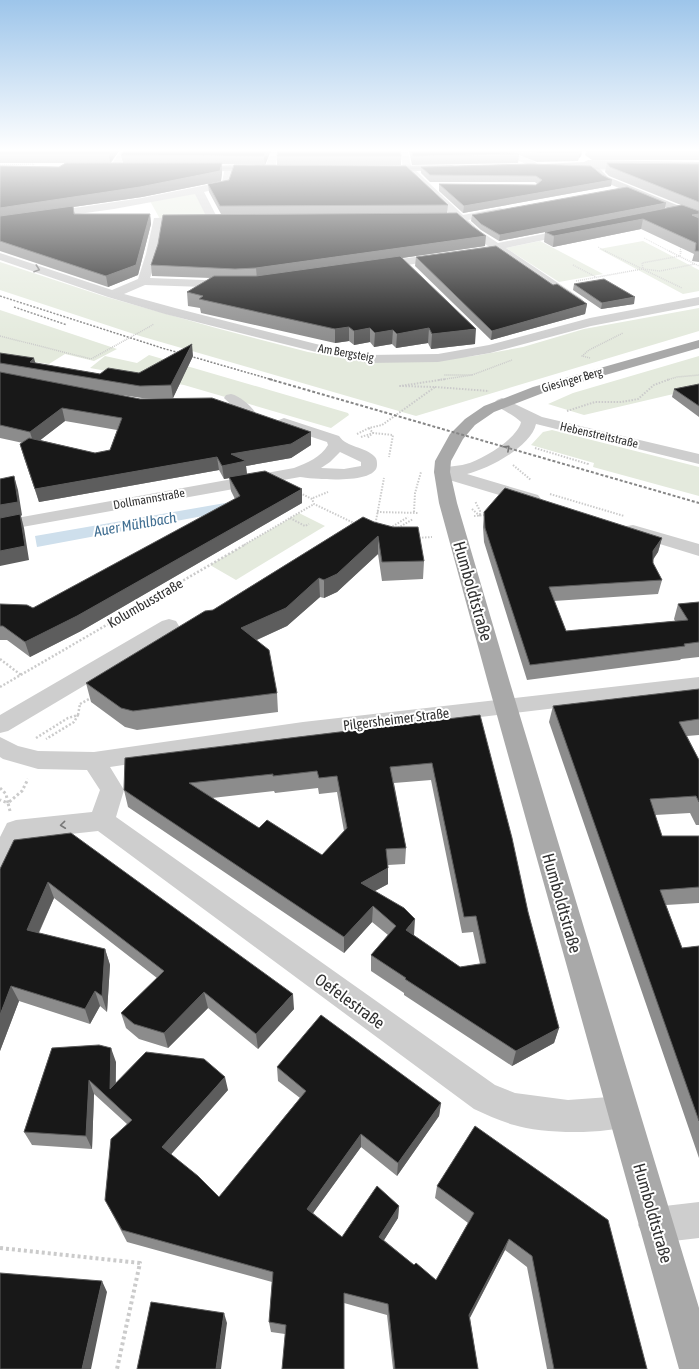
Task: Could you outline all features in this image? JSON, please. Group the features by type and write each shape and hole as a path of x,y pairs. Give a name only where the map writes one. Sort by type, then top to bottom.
{"main road":[{"name":"Giesinger Berg","path":"456,437 470,422 498,398 538,390 699,344"},
{"name":"Humboldtstraße","path":"456,437 443,461 442,472 448,503 698,1369"}],"street":[{"path":"0,222 98,215"},
{"path":"143,281 152,254 152,215"},
{"path":"184,215 217,219 214,215"},
{"path":"458,215 494,249 553,285 604,319"},
{"path":"421,218 461,218 474,215"},
{"path":"494,249 587,228"},
{"path":"364,268 455,255"},
{"name":"Am Bergsteig","path":"0,256 112,294 163,309 295,343 368,359 438,358 490,349 604,319 699,301"},
{"path":"402,262 413,273"},
{"path":"112,294 143,281 240,285"},
{"path":"163,309 198,284"},
{"path":"479,338 490,349"},
{"name":"Hebenstreitstraße","path":"498,398 516,420 546,422 699,459"},
{"path":"226,401 247,412 333,439 336,445"},
{"path":"442,472 462,471 474,467 498,456 527,430 529,421 516,420 484,452 474,467"},
{"name":"Dollmannstraße","path":"0,526 298,472 315,466 334,450 336,445 362,455 369,460 369,468 359,473 341,474 298,472"},
{"path":"442,472 548,504"},
{"path":"614,524 699,550"},
{"path":"0,725 169,626"},
{"name":"Pilgersheimer Straße","path":"0,746 11,752 38,747 94,762 196,745 303,730 699,684"},
{"path":"0,867 16,830 102,821 112,790 94,762"},
{"name":"Oefelestraße","path":"102,821 485,1098 515,1109 568,1116 623,1112"},
{"path":"656,1224 699,1220"}],"path":[{"path":"644,238 699,266"},
{"path":"680,256 681,242"},
{"path":"598,247 687,291"},
{"path":"643,269 642,263 680,256"},
{"path":"553,285 643,269 660,271 696,264"},
{"path":"573,265 597,277"},
{"path":"150,319 158,322"},
{"path":"0,337 91,359 149,327"},
{"path":"596,356 590,358 582,356 599,344 624,333"},
{"path":"505,359 512,358"},
{"path":"498,398 435,387 400,386 472,375 512,361"},
{"path":"442,375 472,375"},
{"path":"566,411 595,402 620,402 638,399 654,385 664,381 677,377 699,376"},
{"path":"336,445 369,428 382,425 435,387"},
{"path":"369,428 373,433"},
{"path":"365,435 373,433"},
{"path":"369,437 373,433"},
{"path":"534,448 588,464 587,465"},
{"path":"414,512 414,493 420,479 421,467"},
{"path":"299,493 312,498 321,495"},
{"path":"312,498 317,493"},
{"path":"473,495 480,511 480,516"},
{"path":"312,498 314,504 359,525 352,529"},
{"name":"Kolumbusstraße","path":"0,687 314,504"},
{"path":"472,516 485,516 491,511"},
{"path":"377,512 419,512"},
{"path":"474,512 480,516"},
{"path":"388,530 408,517"},
{"path":"290,518 305,526 309,524"},
{"path":"393,532 413,519"},
{"path":"413,538 432,537"},
{"path":"0,659 21,675"},
{"path":"80,704 94,696"},
{"path":"8,803 22,791 38,747 68,718 78,715 74,722 38,747"},
{"path":"0,788 6,794 8,803"},
{"path":"0,800 8,803"},
{"path":"0,1248 140,1263 117,1369"}],"shaded area":[{"path":"158,215 209,215 211,218 160,219"},
{"path":"540,241 603,274 559,282 506,248"},
{"path":"643,241 699,270 699,291 683,294 599,249"},
{"path":"0,262 103,296 216,328 308,352 361,361 410,362 474,356 523,347 584,329 699,308 699,331 416,416 140,336 0,290"},
{"path":"0,310 117,349 94,361 65,354 49,364 0,357"},
{"path":"149,355 348,413 349,415 331,428 184,385 90,368 105,356 137,363"},
{"path":"699,356 699,388 584,415 548,404 573,393"},
{"path":"552,430 699,467 699,496 593,467 594,463 531,445 543,432"},
{"path":"299,513 325,526 236,580 210,565"}],"water":[{"name":"Auer Mühlbach","path":"231,502 235,510 37,547 35,536"}],"building":[{"path":"150,215 136,265 106,276 0,241 0,216"},
{"path":"163,215 459,215 486,236 256,268 235,269 151,265 158,244"},
{"path":"472,215 604,215 500,235 481,224"},
{"path":"632,215 693,215 699,218 699,251 695,251 696,243 643,219 554,236 545,232"},
{"path":"496,246 553,285 557,284 587,304 492,331 416,257"},
{"path":"400,256 476,329 432,334 429,328 397,334 393,330 375,333 370,328 354,331 349,327 335,329 199,299 203,296 187,292 214,276 256,276"},
{"path":"604,279 635,297 602,303 574,284"},
{"path":"192,344 171,385 140,386 0,363 0,353 34,358 30,362 100,374 108,368 139,373"},
{"path":"0,372 140,399 212,398 311,432 291,444 231,454 246,461 222,466 217,457 35,489 20,444 29,438 95,453 110,450 122,418 62,408 30,432 0,425"},
{"path":"699,384 699,406 674,389"},
{"path":"265,471 302,489 77,616 25,642 3,626 0,626 0,604 27,605 33,608 240,496 229,477"},
{"path":"14,476 18,502 0,505 0,479"},
{"path":"505,488 662,538 653,551 653,563 662,580 549,587 566,631 688,620 678,604 699,602 699,642 684,644 685,646 530,665 485,528 484,512"},
{"path":"20,514 25,546 0,551 0,518"},
{"path":"363,517 374,522 393,527 418,527 424,561 382,562 378,536 337,574 324,580 319,578 286,608 241,628 269,650 277,693 133,711 121,708 86,683 205,611 213,610"},
{"path":"699,689 699,719 679,722 699,760 699,802 696,796 650,799 662,836 699,836 699,887 660,890 682,948 699,946 699,1121 553,706"},
{"path":"480,715 512,838 528,912 559,1028 516,1051 405,979 406,978 371,955 396,926 373,906 344,937 124,790 125,758","holes":["432,763 464,917 476,916 486,963 460,967 406,930 415,919 404,908 361,883 388,868 386,849 406,848 390,767","317,771 319,778 337,776 347,828 322,855 267,820 259,828 189,783"]},
{"path":"71,833 293,994 256,1034 204,992 164,1033 134,1024 121,1013 164,971 48,882 27,930 105,949 102,996 95,991 85,1009 11,986 0,1015 0,869 14,840"},
{"path":"321,1015 441,1103 398,1163 361,1134 307,1209 342,1237 377,1186 399,1206 379,1237 414,1265 416,1263 436,1280 474,1213 437,1186 475,1126 608,1220 647,1369 554,1369 532,1256 509,1239 469,1315 478,1369 395,1369 388,1304 344,1293 344,1369 282,1369 286,1325 269,1322 273,1272 122,1230 105,1200 111,1139 132,1120 89,1080 86,1136 24,1132 52,1048 99,1045 111,1048 110,1089 146,1052 204,1059 225,1077 162,1147 198,1176 219,1197 306,1091 277,1067"},
{"path":"0,1273 102,1281 82,1369 0,1369"},
{"path":"151,1302 224,1313 216,1369 137,1369"}],"railway":[{"path":"0,296 162,348 273,380"},
{"path":"14,307 67,325"},
{"path":"269,379 699,503"}]}
